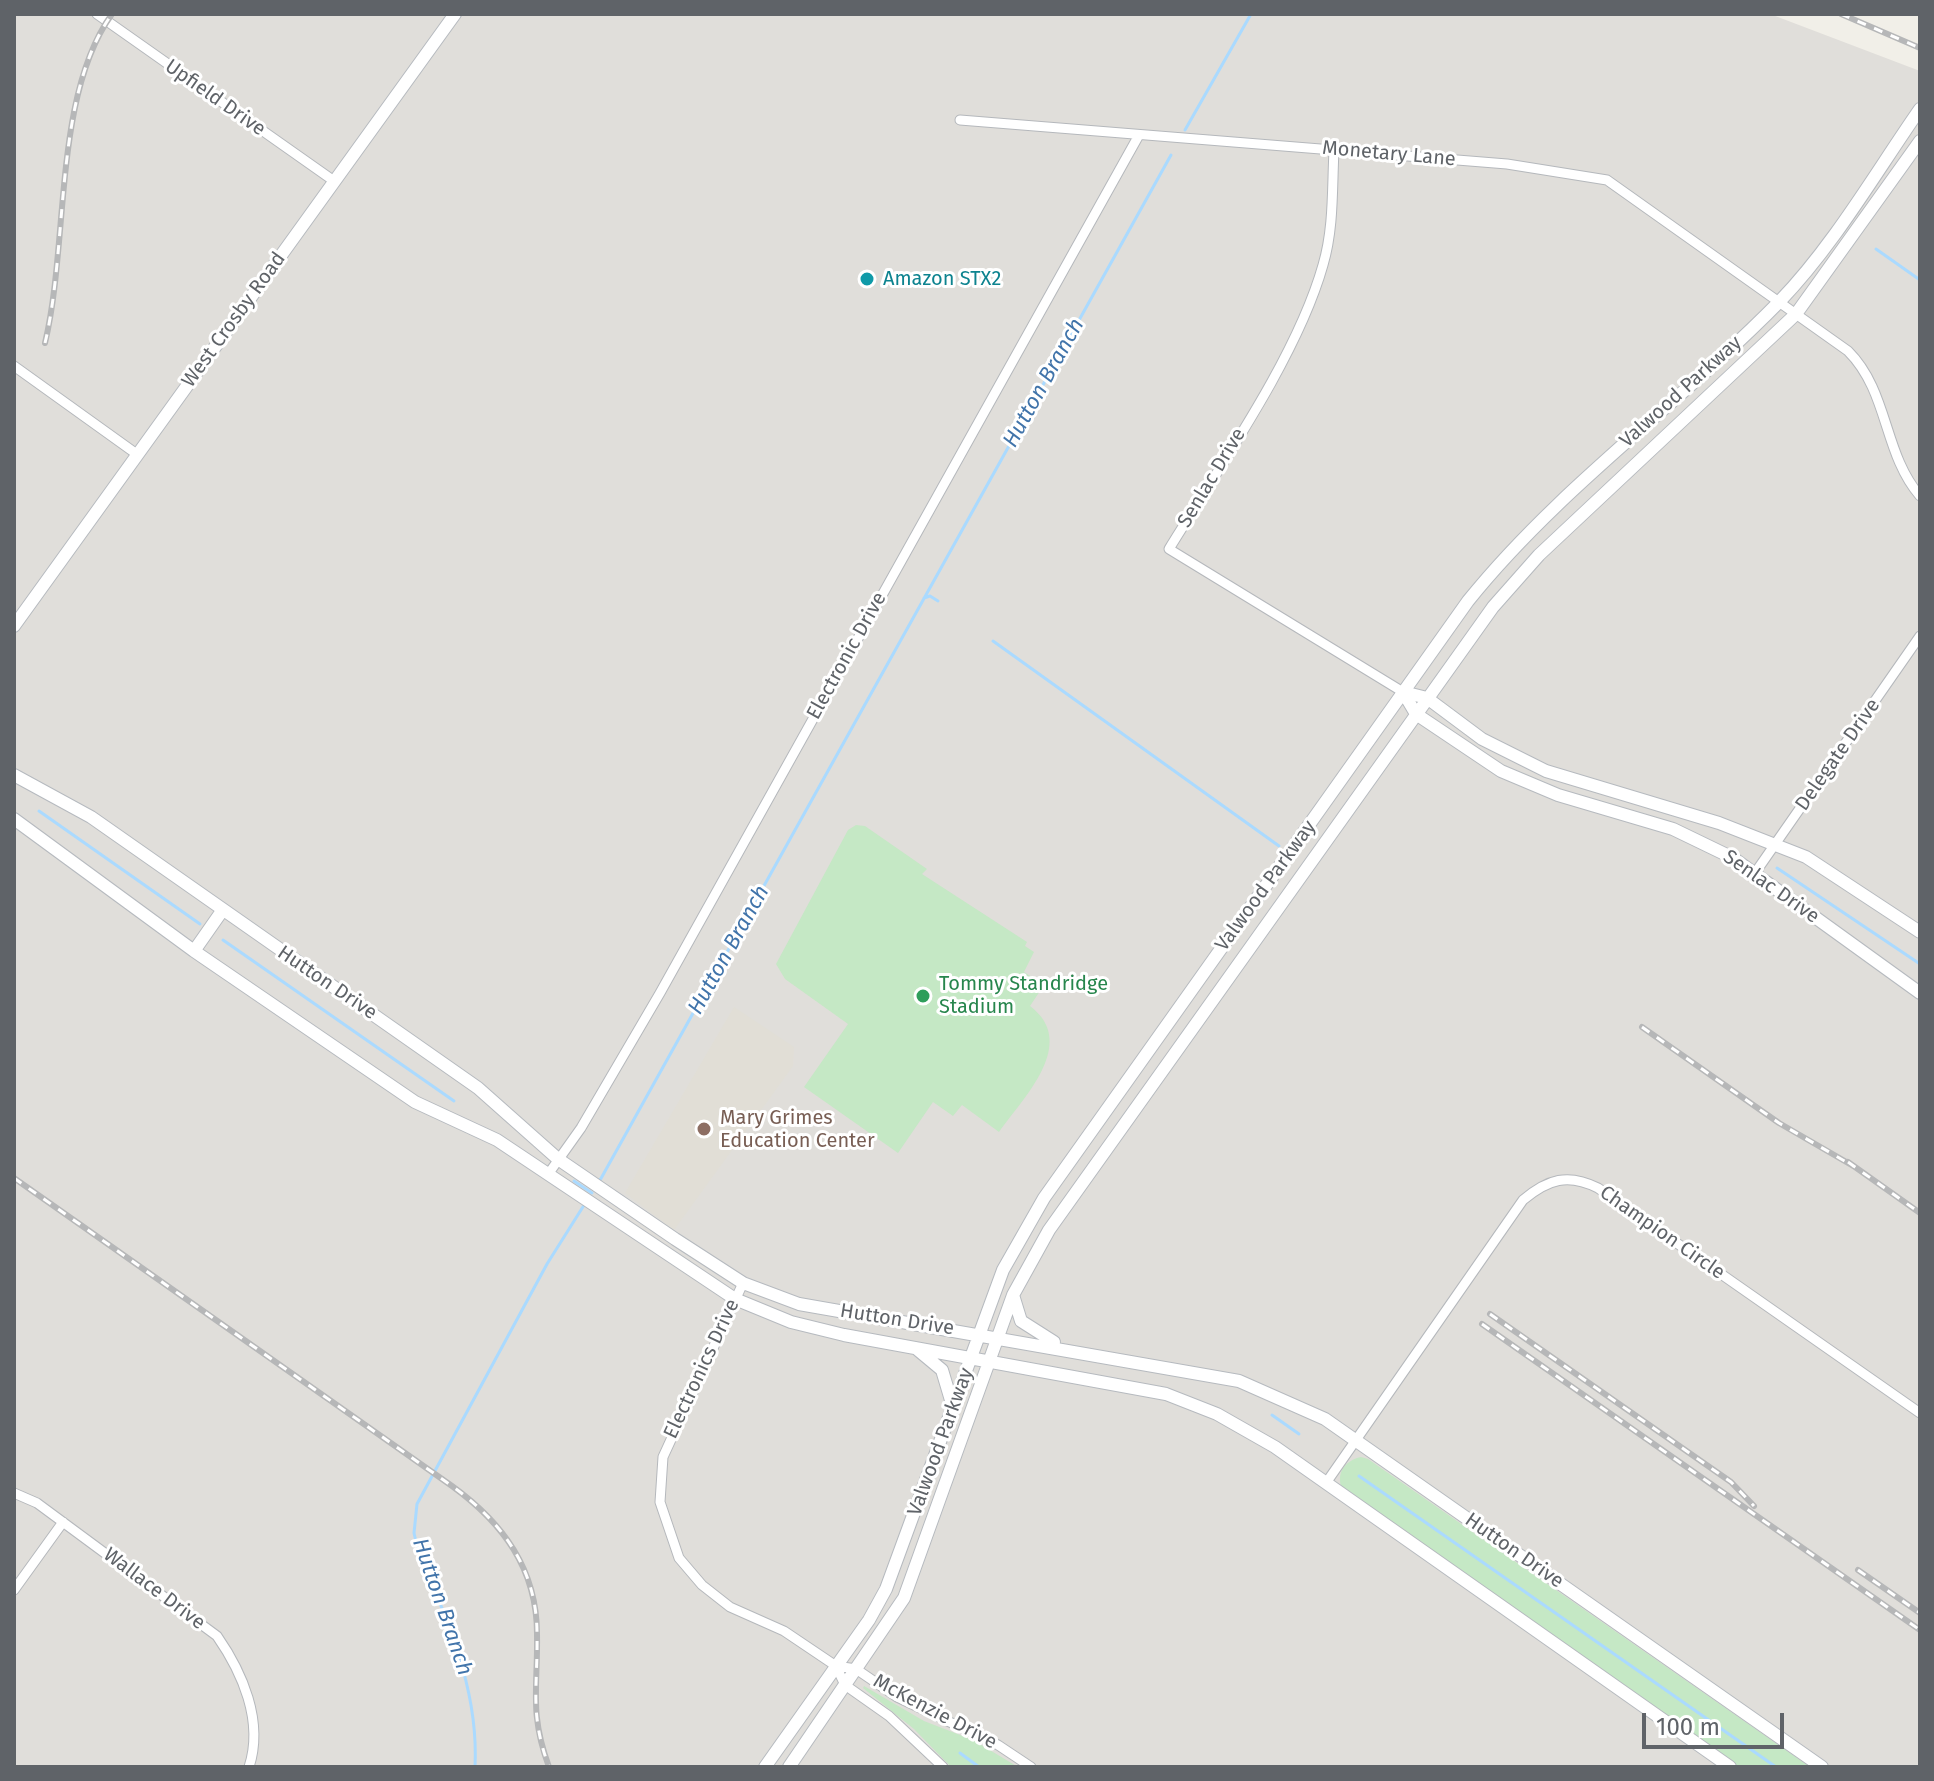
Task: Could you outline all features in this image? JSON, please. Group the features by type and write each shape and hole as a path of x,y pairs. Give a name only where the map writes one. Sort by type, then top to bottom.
{"street":[{"name":"Upfield Drive","path":"97,14 334,181"},
{"name":"West Crosby Road","path":"14,626 455,14"},
{"name":"Valwood Parkway","path":"765,1767 886,1589 1003,1270 1025,1229 1123,1086 1403,692 1497,567 1779,302 1920,109"},
{"name":"Monetary Lane","path":"960,120 1507,164 1607,180 1843,347 1866,372 1878,397 1898,464 1920,496"},
{"name":"Electronic Drive","path":"549,1173 581,1128 660,993 1139,135"},
{"name":"Valwood Parkway","path":"789,1767 904,1598 996,1337 1013,1295 1041,1243 1427,698 1514,582 1796,314 1920,141"},
{"name":"Senlac Drive","path":"1334,150 1329,232 1316,285 1281,362 1169,549 1403,692 1427,698 1482,739 1572,781 1719,823 1776,844 1835,873 1920,932"},
{"path":"1856,199 1872,210"},
{"path":"14,366 138,455"},
{"path":"1636,434 1652,450"},
{"path":"1497,567 1514,582"},
{"name":"Delegate Drive","path":"1755,873 1920,636"},
{"name":"Senlac Drive","path":"1403,692 1416,714 1501,771 1568,797 1673,829 1733,858 1920,993"},
{"name":"Hutton Drive","path":"14,775 91,817 478,1088 558,1159 743,1283 799,1304 1239,1381 1325,1419 1822,1767"},
{"path":"1568,797 1572,781"},
{"name":"Hutton Drive","path":"14,819 194,951 415,1102 497,1140 735,1299 791,1322 1166,1394 1217,1414 1275,1447 1730,1767"},
{"path":"1279,866 1298,879"},
{"path":"194,951 222,911"},
{"path":"1123,1086 1142,1098"},
{"name":"Champion Circle","path":"1326,1483 1523,1200 1540,1186 1558,1179 1582,1180 1598,1188 1920,1413"},
{"name":"Electronics Drive","path":"663,1457 743,1283"},
{"path":"1013,1295 1021,1321 1032,1331 1080,1352"},
{"path":"912,1346 942,1370 953,1409"},
{"name":"McKenzie Drive","path":"663,1457 659,1492 664,1522 675,1552 692,1574 730,1607 784,1631 836,1666 856,1669 897,1697 998,1745 1031,1767"},
{"name":"Wallace Drive","path":"14,1493 37,1503 217,1636 237,1664 252,1711 249,1767"},
{"path":"14,1590 63,1522"},
{"name":"McKenzie Drive","path":"836,1666 845,1685 889,1716 943,1767"}],"shaded area":[{"path":"14,14 1770,14 1920,71 1920,1767 14,1767"},
{"name":"Mary Grimes Education Center","path":"734,1007 794,1047 793,1066 674,1230 625,1193"}],"green space":[{"name":"Tommy Standridge Stadium","path":"856,825 865,826 927,869 922,874 1027,942 1025,946 1034,952 1024,972 1044,985 1030,1006 1044,1021 1049,1036 1048,1053 1033,1087 999,1132 962,1105 953,1116 933,1102 898,1153 804,1087 848,1024 785,979 776,964 848,830"},
{"path":"1361,1457 1810,1767 1738,1767 1342,1489 1340,1478 1343,1468"},
{"path":"864,1686 924,1721 973,1740 1018,1767 951,1767 914,1729"}],"waterway":[{"path":"1185,130 1251,14"},
{"name":"Hutton Branch","path":"599,1182 1171,155"},
{"path":"1876,249 1920,280"},
{"path":"924,598 930,596 938,601"},
{"path":"993,641 1279,846"},
{"path":"39,811 200,924"},
{"path":"1777,868 1920,964"},
{"path":"223,940 454,1101"},
{"path":"574,1181 592,1193"},
{"name":"Hutton Branch","path":"475,1767 472,1709 466,1681 449,1627 417,1546 414,1533 417,1504 547,1264 586,1202"},
{"path":"1272,1415 1299,1434"},
{"path":"1359,1476 1776,1767"},
{"path":"960,1753 979,1767"}],"railway":[{"path":"45,343 71,128 80,86 93,48 112,14"},
{"path":"1841,14 1920,48"},
{"path":"1642,1027 1779,1123 1855,1167"},
{"path":"1848,1162 1920,1213"},
{"path":"14,1178 452,1486 487,1516 514,1550 531,1589 537,1634 537,1715 549,1767"},
{"path":"1490,1314 1731,1482 1754,1506"},
{"path":"1482,1324 1920,1630"},
{"path":"1858,1570 1920,1613"}],"place":[{"name":"Amazon STX2","path":"867,279"},
{"name":"Tommy Standridge Stadium","path":"923,996"},
{"name":"Mary Grimes Education Center","path":"704,1129"}]}
